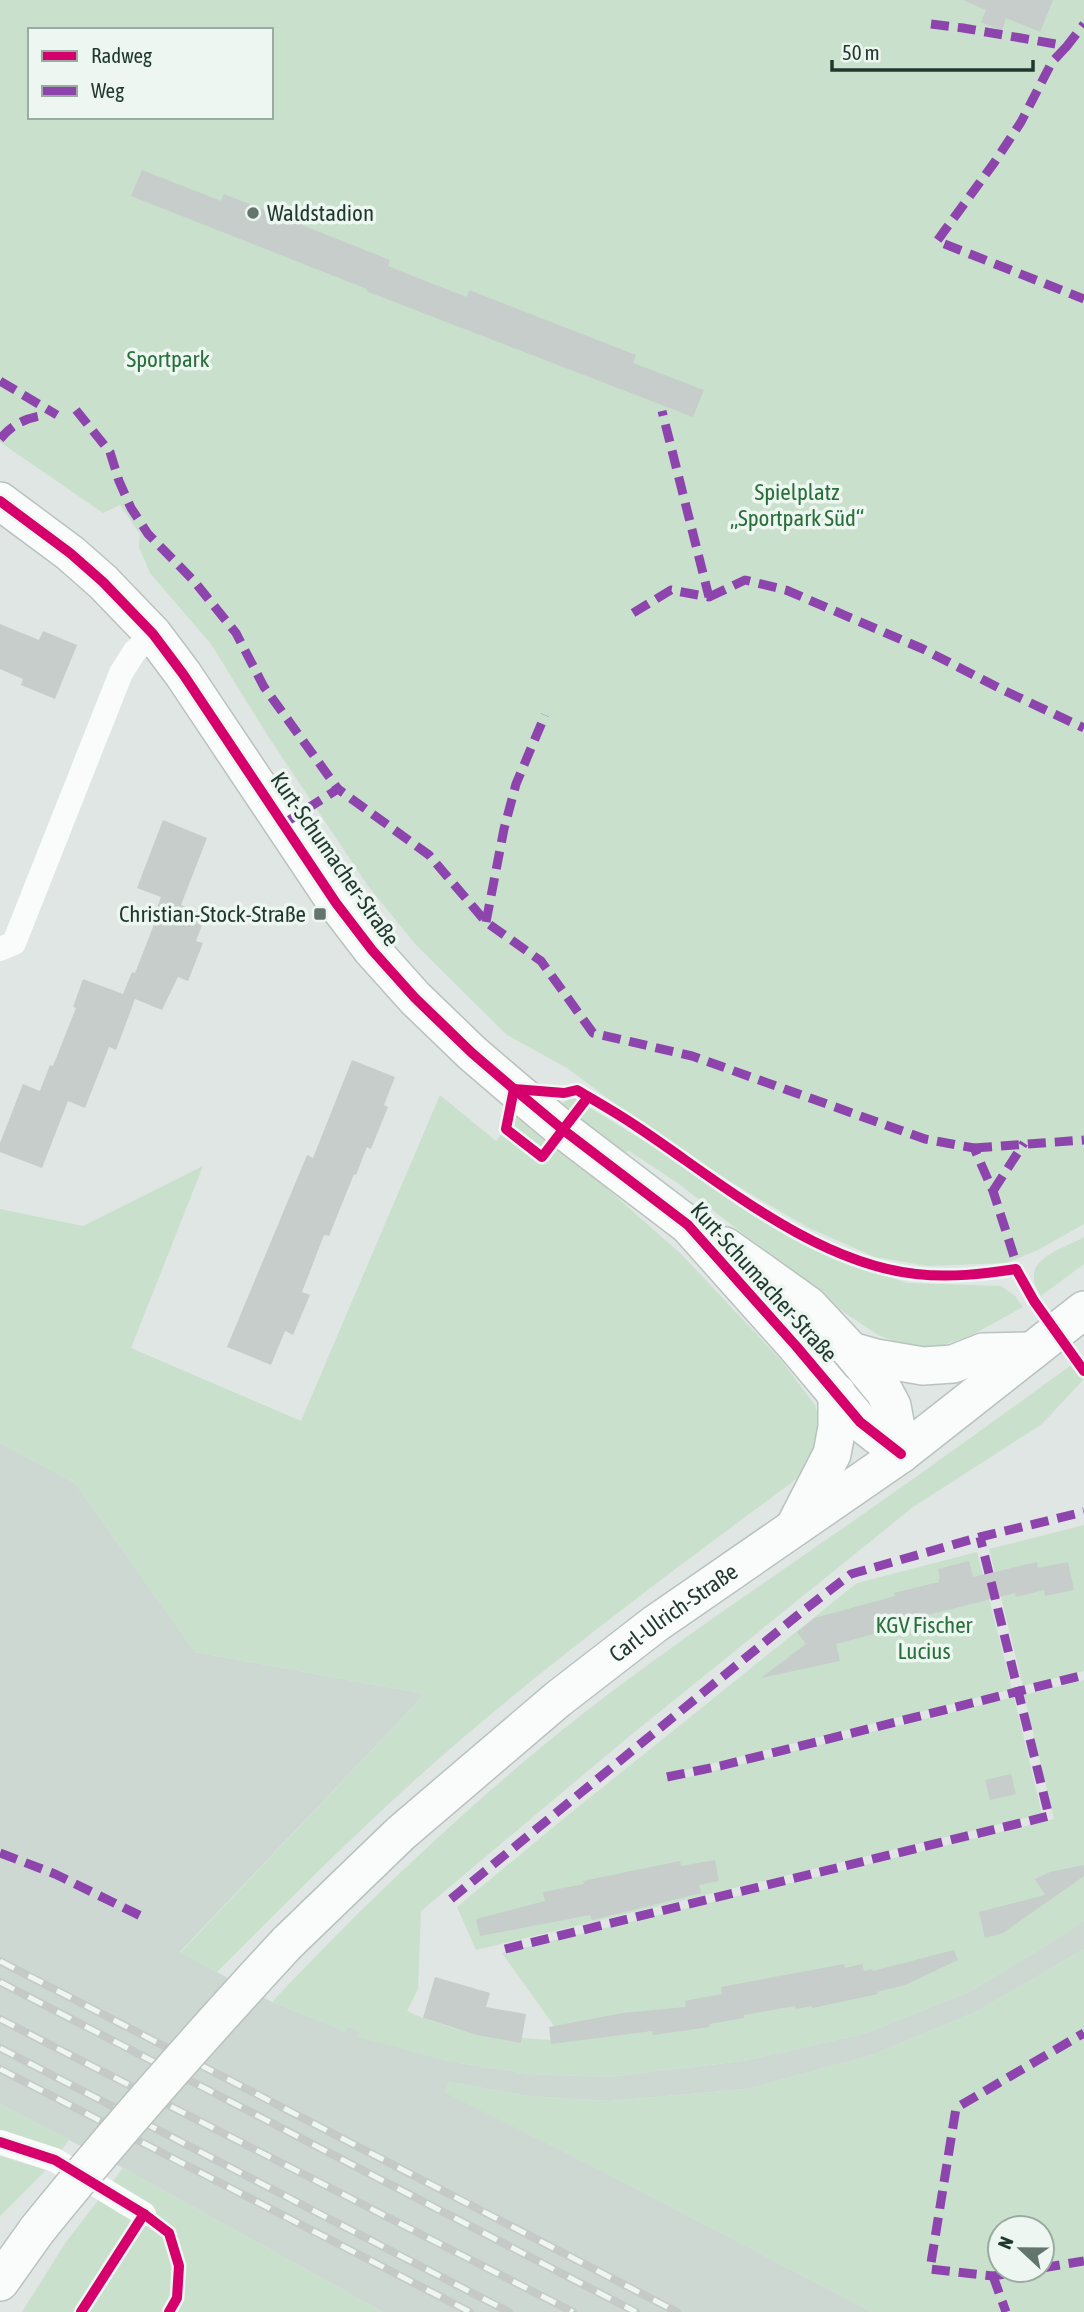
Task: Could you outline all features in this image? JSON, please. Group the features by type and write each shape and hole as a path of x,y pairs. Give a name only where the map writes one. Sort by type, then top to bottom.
{"street":[{"name":"Kurt-Schumacher-Straße","path":"0,501 71,553 103,582 153,635 183,674 336,904 372,950 443,1027 562,1129 688,1225 738,1255 808,1305 884,1391 892,1406 901,1454"},
{"path":"0,949 14,943 121,673 135,650 153,635"},
{"name":"Kurt-Schumacher-Straße","path":"688,1225 860,1422 901,1454"},
{"name":"Carl-Ulrich-Straße","path":"0,2282 23,2240 194,2043 288,1943 401,1833 510,1738 655,1624 901,1454 1079,1315"},
{"path":"851,1351 923,1366 953,1364 983,1352 1034,1349"},
{"path":"796,1525 832,1454 836,1435 837,1393"},
{"path":"0,2142 55,2160 144,2214"}],"shaded area":[{"path":"0,1443 75,1483 195,1652 425,1694 180,1952 272,2002 344,2031 347,2026 360,2031 358,2036 447,2061 529,2074 608,2077 743,2061 867,2033 969,1992 1084,1920 1084,1949 978,2011 872,2055 747,2089 609,2101 528,2096 449,2082 445,2092 872,2312 383,2312 123,2168 0,2104"}],"green space":[{"path":"0,0 1084,0 1084,1224 1038,1250 1006,1263 928,1266 875,1257 809,1228 761,1200 672,1146 567,1068 507,1035 416,945 368,886 268,736 211,644 150,573 139,547 140,534 120,505 103,513 0,442"},
{"path":"440,1095 496,1141 517,1115 592,1175 682,1255 780,1359 815,1405 823,1434 808,1467 795,1480 599,1628 449,1750 348,1843 217,1972 180,1953 425,1694 195,1652 75,1483 0,1443 0,1209 83,1226 203,1166 131,1348 301,1421"},
{"path":"569,1098 574,1098 673,1159 771,1225 826,1255 907,1283 1001,1286 1015,1296 1023,1307 972,1335 938,1347 910,1347 878,1335 845,1313 679,1184 629,1151 625,1152 561,1105"},
{"path":"1084,1237 1084,1264 1041,1296 1035,1284 1037,1265 1053,1252"},
{"path":"1070,1366 1083,1380 1042,1424 913,1507 626,1739 421,1911 418,1989 407,2011 449,2027 521,2043 522,2038 565,2041 502,1953 1054,1819 1024,1695 1084,1680 1084,1920 969,1992 867,2033 743,2061 608,2077 529,2074 447,2061 357,2037 359,2031 348,2026 345,2032 272,2002 334,1937 432,1843 569,1725 680,1642"},
{"name":"KGV Fischer Lucius","path":"1084,1525 1084,1671 1023,1686 989,1549"},
{"name":"KGV Fischer Lucius","path":"977,1552 1012,1689 666,1775 668,1782 1014,1697 1042,1814 476,1950 457,1907 857,1583"},
{"path":"1084,1949 1084,2312 872,2312 587,2163 444,2092 449,2082 528,2096 609,2101 747,2089 872,2055 978,2011"},
{"path":"0,2104 69,2140 59,2153 0,2133"},
{"path":"0,2156 46,2170 0,2216"},
{"path":"123,2168 383,2312 22,2312 66,2242"}],"building":[{"path":"963,0 1053,0 1040,32 1006,18 1002,31 981,22 986,10"},
{"path":"142,170 221,201 224,194 390,260 388,266 433,284 467,297 469,290 636,355 633,363 704,390 693,417 366,291 367,289 131,196"},
{"path":"0,624 39,640 43,631 77,645 55,699 21,685 23,679 0,669"},
{"path":"163,820 207,838 181,905 206,915 196,941 203,943 188,981 178,977 162,1010 135,999 116,1050 109,1047 85,1108 68,1101 42,1168 0,1152 0,1143 23,1084 40,1091 50,1065 53,1066 76,1008 73,1007 83,979 123,994 132,972 135,973 155,922 152,921 161,897 137,888"},
{"path":"352,1060 395,1077 384,1105 388,1107 371,1149 367,1147 356,1175 354,1174 329,1236 324,1235 302,1292 310,1295 293,1335 285,1331 271,1365 227,1347 307,1155 313,1158"},
{"path":"969,1561 973,1577 1037,1562 1038,1568 1068,1562 1074,1590 1045,1596 1044,1590 1016,1597 1015,1593 915,1618 916,1623 836,1644 840,1661 761,1678 806,1644 797,1632 815,1618 939,1582 938,1569"},
{"path":"1011,1774 1016,1794 990,1800 985,1780"},
{"path":"715,1860 719,1881 699,1885 701,1893 592,1920 590,1915 480,1936 476,1919 545,1901 543,1892 680,1861 681,1866"},
{"path":"1084,1865 1084,1876 1003,1933 985,1938 979,1912 1045,1895 1035,1879 1050,1872"},
{"path":"954,1950 958,1960 905,1985 877,1992 878,1994 812,2008 796,2009 795,2006 744,2015 744,2018 709,2024 710,2027 653,2035 652,2031 551,2044 549,2027 623,2013 686,2007 685,2001 722,1994 721,1987 844,1964 845,1968 862,1964 864,1971 873,1971"},
{"path":"435,1977 490,1993 486,2007 526,2014 521,2043 477,2035 423,2018"}],"railway":[{"path":"0,1961 677,2312"},
{"path":"0,1982 636,2312"},
{"path":"0,2019 573,2312"},
{"path":"0,2048 509,2312"},
{"path":"0,2069 470,2312"}],"marked path":[{"path":"931,24 1067,46 1084,24"},
{"path":"1067,46 1052,62 1021,122 994,163 937,241 1084,299"},
{"path":"0,381 57,415"},
{"path":"76,410 110,452 131,508 148,534 194,581 236,633 264,687 338,789"},
{"path":"633,613 671,590 709,597 662,411"},
{"path":"0,439 18,424 40,416"},
{"path":"709,597 745,580 786,590 923,649 1084,728"},
{"path":"486,922 504,829 516,784 545,715"},
{"path":"283,824 338,789 429,855 486,922 541,961 593,1033 692,1056 925,1139 974,1148 993,1191 1020,1275"},
{"path":"974,1148 1084,1140"},
{"path":"993,1191 1024,1143"},
{"path":"451,1899 851,1574 980,1537 1084,1512"},
{"path":"505,1949 1049,1816 980,1537"},
{"path":"667,1777 1084,1675"},
{"path":"0,1853 55,1874 147,1919"},
{"path":"986,2275 930,2269 956,2108 1084,2033"},
{"path":"1056,2266 1084,2261"},
{"path":"996,2284 1006,2312"}],"cycle path":[{"path":"0,501 70,553 103,582 153,634 183,674 336,903 372,950 415,998 472,1053 562,1129 688,1225 860,1422 901,1454"},
{"path":"514,1089 564,1093 577,1090 629,1121 769,1216 804,1237 841,1254 878,1267 916,1274 966,1275 1016,1269 1034,1301 1084,1371"},
{"path":"514,1089 506,1129 542,1157 588,1097"},
{"path":"0,2142 55,2160 144,2214 169,2233 179,2266 177,2298 169,2312"},
{"path":"81,2312 144,2214"}],"place":[{"name":"Waldstadion","path":"253,213"},
{"name":"Christian-Stock-Straße","path":"320,914"}],"park label":[{"name":"Sportpark","path":"168,359"},
{"name":"Spielplatz „Sportpark Süd“","path":"797,505"}]}
